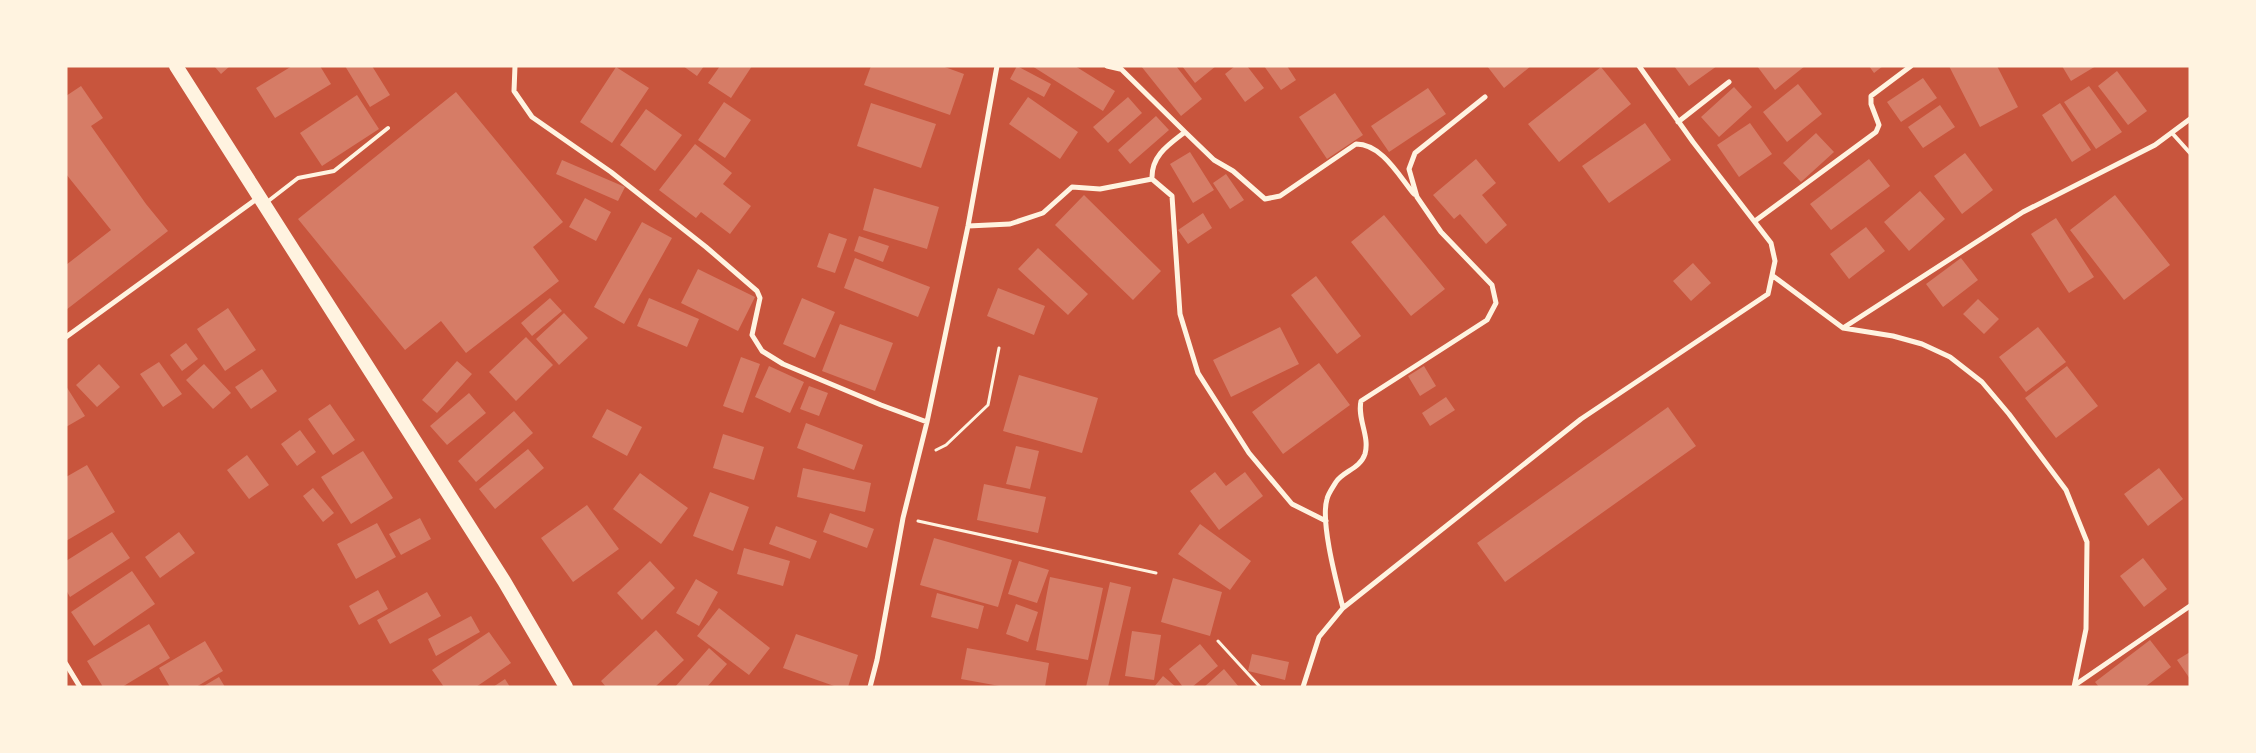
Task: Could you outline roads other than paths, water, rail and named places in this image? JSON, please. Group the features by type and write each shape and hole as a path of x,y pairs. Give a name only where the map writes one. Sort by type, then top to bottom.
{"highway":[{"path":"176,66 504,581 566,687"}],"street":[{"path":"515,66 514,91 532,117 611,172 706,247 757,291 760,298 752,335 762,351 783,364 881,406 927,422"},
{"path":"870,687 877,660 902,518 927,422 968,226 997,66"},
{"path":"1107,66 1119,68 1214,160 1232,171 1265,199 1280,196 1356,144 1362,144 1380,153 1416,197 1441,232 1492,285 1496,303 1487,320 1361,401 1359,410 1366,440 1365,454 1356,468 1337,480 1326,500 1326,521 1331,562 1343,608"},
{"path":"1303,687 1319,636 1343,608 1581,419 1768,294 1775,261 1771,243 1678,122 1639,66"},
{"path":"1756,222 1876,132 1879,125 1871,104 1871,96 1912,66"},
{"path":"1678,122 1729,82"},
{"path":"1416,197 1409,169 1415,153 1484,97"},
{"path":"1843,328 2023,212 2155,145 2190,119"},
{"path":"1185,132 1158,155 1152,169 1152,179 1172,196 1180,314 1198,373 1249,453 1292,504 1326,521"},
{"path":"968,226 1010,224 1043,213 1072,187 1100,189 1152,179"},
{"path":"66,337 261,201"},
{"path":"1773,276 1843,328 1893,336 1922,344 1950,357 1982,382 2066,490 2087,542 2086,629 2074,686"},
{"path":"2074,686 2190,606"},
{"path":"66,664 80,687"}],"lane":[{"path":"261,201 298,178 334,171 388,128"},
{"path":"2172,132 2190,153"}]}
